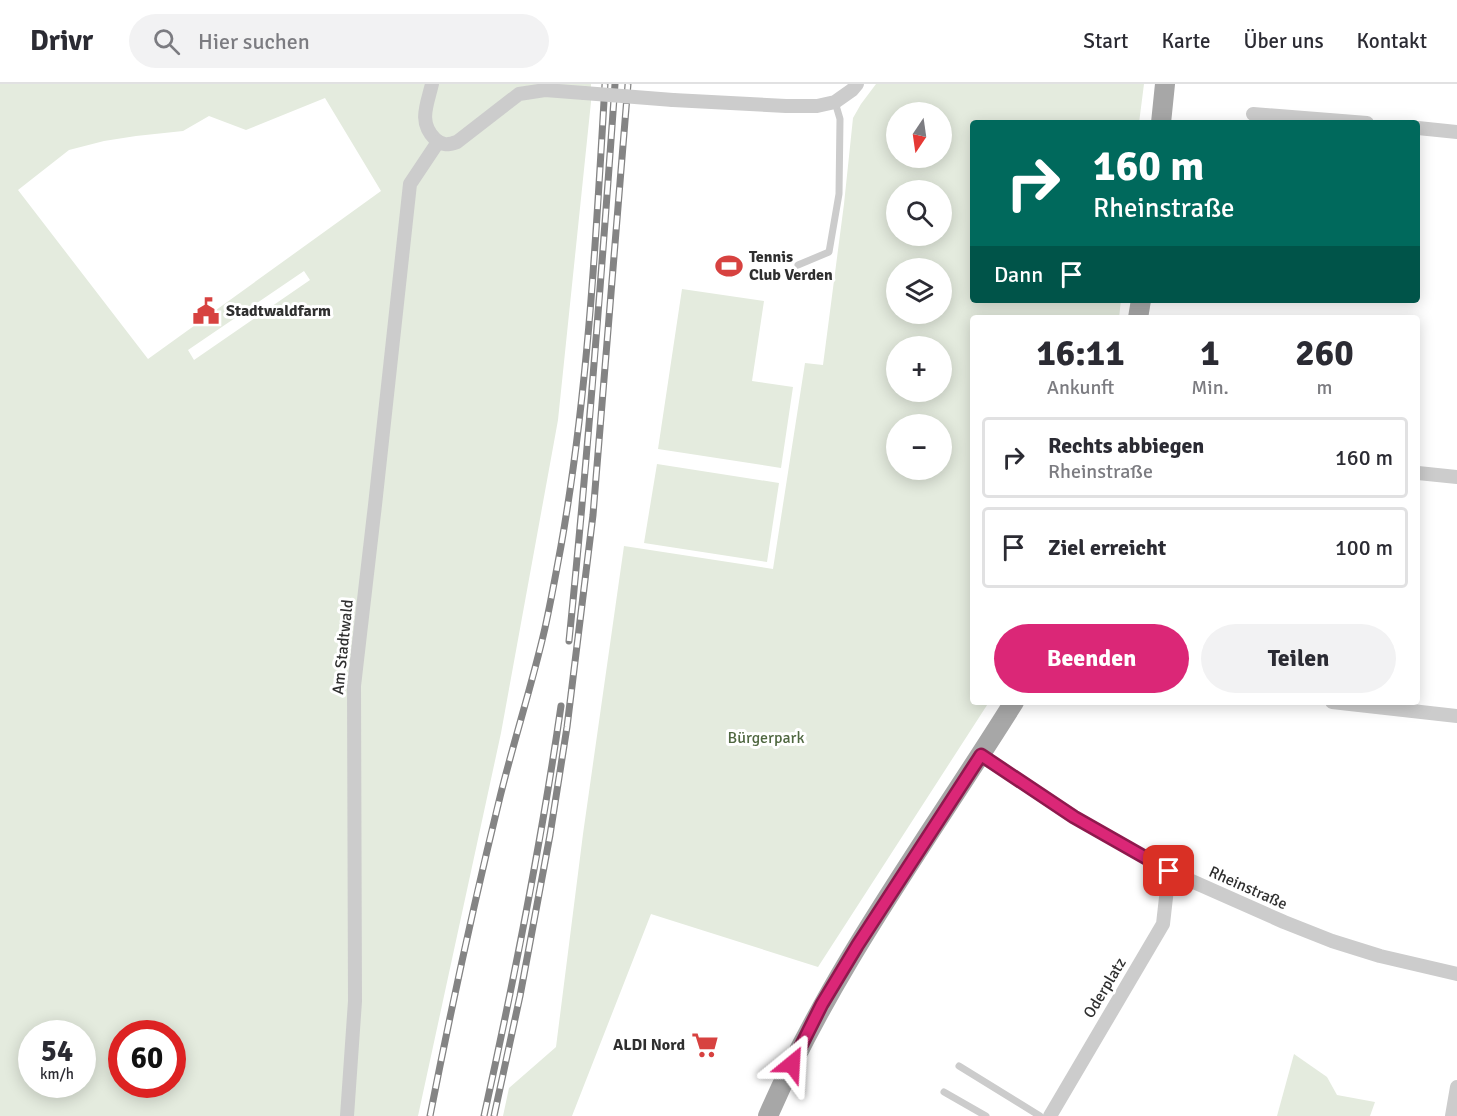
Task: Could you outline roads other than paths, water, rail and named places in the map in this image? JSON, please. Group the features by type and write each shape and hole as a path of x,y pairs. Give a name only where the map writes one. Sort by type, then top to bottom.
{"main road":[{"path":"1161,120 1165,84"},
{"path":"768,1116 822,1004 868,928 1012,705"}],"street":[{"path":"432,84 425,124 428,132 438,142 448,145 458,142 519,94 545,90 673,100 817,106 835,102 857,84"},
{"path":"1253,114 1329,120"},
{"path":"1420,128 1457,132"},
{"name":"Am Stadtwald","path":"347,1116 355,1000 354,686 410,184 438,142"},
{"path":"1420,473 1457,477"},
{"path":"1359,705 1457,716"},
{"name":"Rheinstraße","path":"981,755 1074,817 1169,871 1332,941 1380,956 1457,974"},
{"name":"Oderplatz","path":"1050,1116 1162,924 1169,871"},
{"path":"1452,1116 1457,1087"}],"lane":[{"path":"798,265 829,252 834,231 839,194 840,129 840,119 835,102"},
{"path":"959,1066 1040,1116"},
{"path":"944,1092 986,1116"}],"railway":[{"path":"430,1116 481,877 505,776 540,649 561,546 584,373 605,84"},
{"path":"569,641 594,362 615,84"},
{"path":"494,1116 520,996 550,835 567,727 593,515 628,84"},
{"path":"484,1116 526,912 561,706"}],"place":[{"name":"Tennis Club Verden","path":"729,266"},
{"name":"Stadtwaldfarm","path":"206,311"},
{"name":"ALDI Nord","path":"705,1045"}],"park label":[{"name":"Bürgerpark","path":"766,738"}]}
